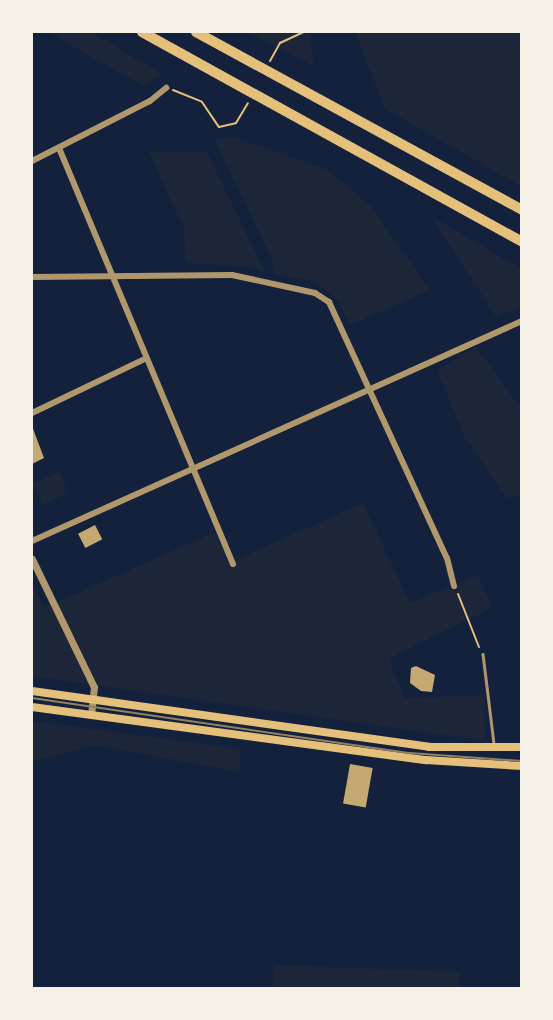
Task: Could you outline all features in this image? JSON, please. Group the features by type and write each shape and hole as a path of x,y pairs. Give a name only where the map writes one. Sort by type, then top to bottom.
{"highway":[{"path":"142,32 522,242"},
{"path":"196,32 522,210"}],"main road":[{"path":"32,691 393,743 522,747"},
{"path":"32,707 426,760 522,766"}],"street":[{"path":"32,161 150,101 166,88"},
{"path":"59,148 233,564"},
{"path":"32,277 232,275 315,293 337,315 447,558 455,588"},
{"path":"32,541 522,321"},
{"path":"32,414 147,358"},
{"path":"32,558 90,676 94,698 91,715"}],"lane":[{"path":"483,654 492,698 494,748"}],"path":[{"path":"267,67 280,43 304,32"},
{"path":"166,88 202,102 219,127 240,117 253,92"},
{"path":"455,588 483,654"}],"shaded area":[{"path":"48,32 91,32 163,75 143,86"},
{"path":"247,32 309,32 314,66"},
{"path":"355,32 521,32 521,186 385,109"},
{"path":"237,138 328,170 371,207 430,290 350,325 336,297 313,281 274,274 272,259 214,139"},
{"path":"149,152 207,152 265,272 252,267 186,263 184,229"},
{"path":"430,215 521,269 521,307 496,317"},
{"path":"476,347 521,408 521,494 507,498 465,438 437,371"},
{"path":"59,472 69,493 42,505 33,484"},
{"path":"363,503 410,603 478,575 492,608 388,659 405,698 484,695 485,741 32,676 32,583 44,608 213,533 232,562"},
{"path":"32,721 241,749 240,772 94,745 32,762"},
{"path":"274,965 459,972 459,988 273,988"}],"building":[{"path":"32,426 44,458 32,464"},
{"path":"95,525 102,539 85,548 78,534"},
{"path":"416,666 435,675 432,692 421,691 410,683 411,668"},
{"path":"350,764 373,768 366,807 343,803"}],"tram line":[{"path":"32,698 410,753 522,761"}]}
